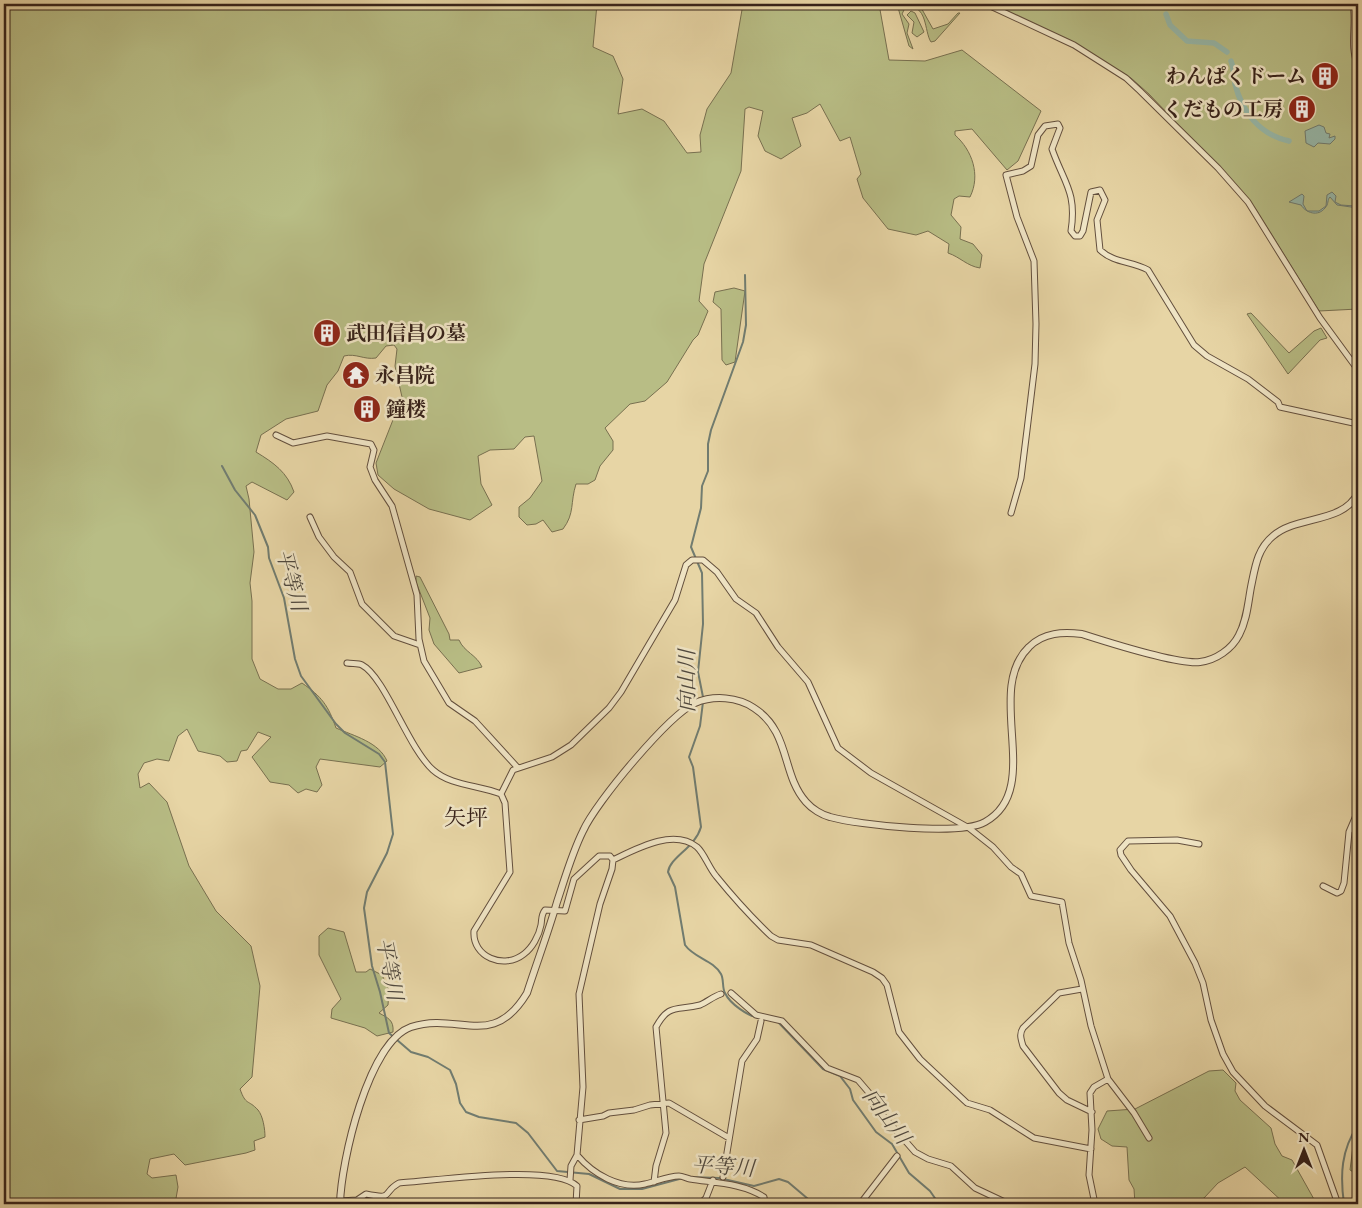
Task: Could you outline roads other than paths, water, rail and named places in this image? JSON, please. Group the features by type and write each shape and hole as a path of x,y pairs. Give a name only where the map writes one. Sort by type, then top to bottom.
{"street":[{"path":"973,4 984,4 1074,45 1126,78 1140,91 1218,168 1248,202 1320,318 1358,370"},
{"path":"1352,4 1354,18 1352,47 1358,65"},
{"path":"1011,513 1021,478 1028,430 1035,364 1036,324 1034,261 1017,217 1006,175 1023,171 1031,166 1038,135 1045,126 1058,124 1060,128 1052,149 1073,200 1074,210 1071,231 1075,236 1080,236 1083,231 1091,192 1100,190 1105,200 1097,220 1100,250 1111,260 1140,266 1148,270 1194,345 1213,360 1260,388 1280,407 1358,424"},
{"path":"276,435 293,444 327,436 370,444 374,450 370,467 375,480 392,506 417,596 420,644 424,661 449,703 475,721 518,768"},
{"path":"576,1204 577,1186 570,1178 513,1173 399,1183 394,1186 389,1194 382,1197 366,1194 357,1200 340,1203 343,1168 351,1128 382,1054 392,1040 412,1027 434,1024 489,1025 507,1017 527,992 576,845 593,811 666,727 681,713 696,703 708,699 733,699 754,708 764,716 779,736 798,792 806,803 827,816 877,824 952,829 969,828 988,820 995,814 1010,792 1012,770 1012,675 1020,657 1032,643 1044,636 1069,632 1180,661 1199,662 1218,656 1232,645 1243,627 1256,563 1265,542 1289,525 1340,512 1352,503 1358,493"},
{"path":"310,518 319,537 334,557 350,572 362,604 394,636 420,644"},
{"path":"501,794 513,770 552,757 571,745 609,708 621,692 675,600 686,566 692,560 700,559 716,572 736,599 756,613 778,647 808,682 838,748 872,773 969,828 993,847 1020,874 1031,896 1062,902 1069,943 1108,1078 1134,1113 1149,1138"},
{"path":"347,663 363,666 370,672 379,684 413,745 433,770 444,778 501,794"},
{"path":"501,794 505,803 510,872 474,931 474,943 478,951 490,959 518,958 529,949 537,938 544,910 565,911 574,879 593,860 604,855 613,860"},
{"path":"1323,886 1337,893 1341,890 1344,883 1349,832 1358,811"},
{"path":"613,860 655,842 674,840 692,844 698,848 708,866 731,895 771,936 778,940 811,945 873,972 882,978 887,985 899,1032 920,1059 967,1103 990,1110 1034,1138 1091,1149"},
{"path":"1199,844 1177,840 1128,841 1120,850 1121,855 1138,880 1170,916 1195,963 1203,983 1211,1020 1223,1054 1233,1072 1265,1106 1317,1145 1338,1204"},
{"path":"570,1178 577,1155 583,1087 579,994 600,904 612,869 613,860"},
{"path":"1082,989 1059,993 1020,1032 1023,1046 1059,1093 1067,1100 1092,1112"},
{"path":"731,993 756,1015 782,1021 827,1068 858,1080 870,1094 879,1111 915,1152 928,1159 950,1166 975,1188 1009,1204"},
{"path":"654,1182 656,1166 666,1133 656,1027 663,1014 668,1011 703,1004 722,994"},
{"path":"723,1177 742,1061 757,1039 762,1022"},
{"path":"1095,1204 1089,1175 1092,1112 1090,1093 1094,1087 1108,1078"},
{"path":"579,1120 668,1103 729,1138"},
{"path":"577,1155 615,1183 630,1186 680,1176 688,1179 713,1180 754,1191 764,1197 765,1204"},
{"path":"860,1204 897,1156"},
{"path":"700,1204 706,1198 713,1180"}],"waterway":[{"path":"1166,14 1170,25 1187,41 1214,43 1227,52"},
{"path":"1231,61 1238,94 1248,113 1269,134 1289,141"},
{"name":"向山川","path":"703,697 698,672 703,624 702,573 691,547 701,508 702,486 708,471 708,444 711,430 743,342 746,325 745,275"},
{"name":"平等川","path":"222,466 235,490 255,515 268,547 269,558 284,598 295,659 301,676 336,724 345,733 379,754 385,762 393,834 387,853 367,892 364,908 372,966 389,1033 411,1052 428,1057 450,1070 456,1084 460,1103 466,1112 479,1117 516,1123 528,1133 557,1171 589,1174 620,1189 642,1189 683,1178"},
{"name":"向山川","path":"703,702 700,726 689,757 693,767 701,827 694,841 673,862 668,872 675,887 685,945 693,953 718,969 722,976 724,991 735,1005 759,1018"},
{"name":"向山川","path":"778,1022 823,1069 840,1076 850,1089 853,1100 876,1132 892,1144 909,1173 930,1191 939,1204"},
{"path":"1344,1204 1343,1163 1348,1144 1358,1125"},
{"name":"平等川","path":"688,1177 719,1178 754,1186 779,1179 788,1182 814,1204"}],"place":[{"name":"わんぱくドーム","path":"1325,76"},
{"name":"くだもの工房","path":"1302,109"},
{"name":"武田信昌の墓","path":"327,333"},
{"name":"永昌院","path":"356,375"},
{"name":"鐘楼","path":"367,409"}],"district":[{"name":"矢坪","path":"466,817"}]}
